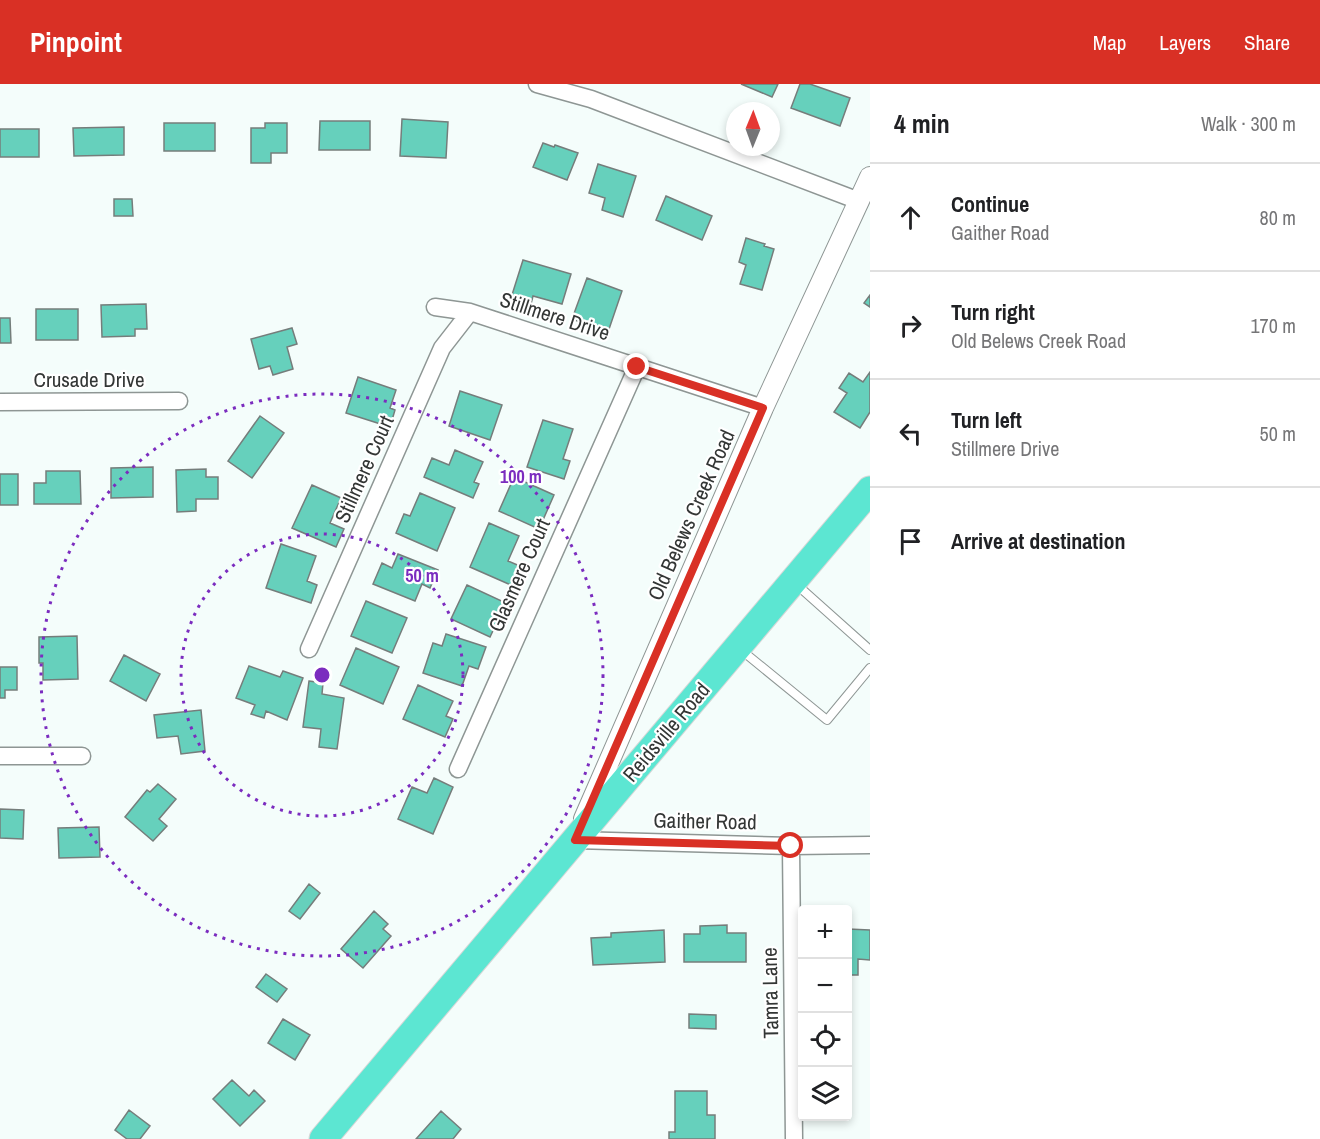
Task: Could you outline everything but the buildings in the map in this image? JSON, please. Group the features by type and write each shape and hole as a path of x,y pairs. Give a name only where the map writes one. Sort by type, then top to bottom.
{"highway":[{"name":"Reidsville Road","path":"323,1139 870,490"}],"street":[{"path":"537,84 591,99 859,201"},
{"name":"Old Belews Creek Road","path":"575,840 763,408 870,177"},
{"name":"Stillmere Drive","path":"435,307 470,312 763,408"},
{"name":"Stillmere Court","path":"309,649 442,348 470,312"},
{"name":"Glasmere Court","path":"458,769 637,367"},
{"name":"Crusade Drive","path":"0,402 179,401"},
{"path":"0,756 82,756"},
{"name":"Gaither Road","path":"575,840 791,846 870,845"},
{"name":"Tamra Lane","path":"791,846 794,1139"}],"lane":[{"path":"793,582 870,650"},
{"path":"738,647 827,720 870,668"}],"route":[{"path":"637,367 763,408 575,840 791,846"}]}
